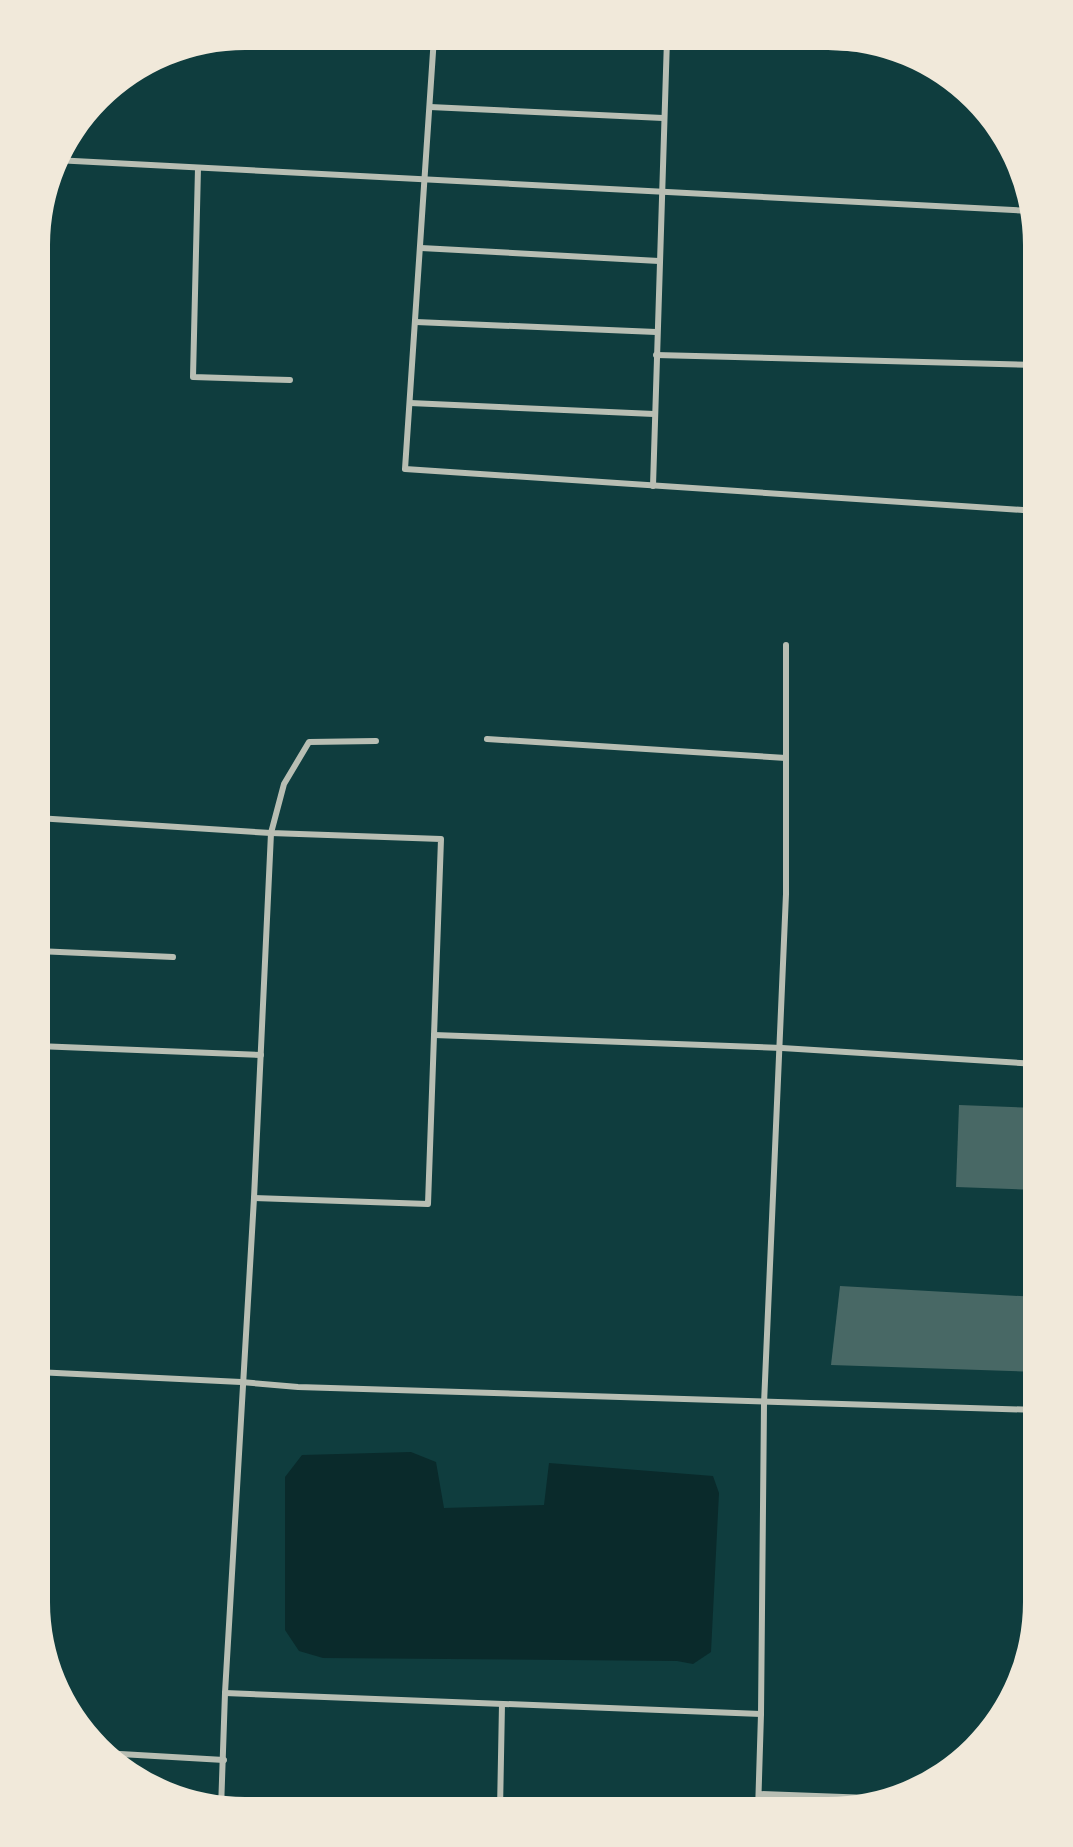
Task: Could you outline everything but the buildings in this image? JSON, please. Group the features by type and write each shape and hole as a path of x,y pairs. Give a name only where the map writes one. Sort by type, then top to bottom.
{"lane":[{"path":"433,50 405,469 1023,510"},
{"path":"653,486 666,50"},
{"path":"430,107 663,118"},
{"path":"69,161 1020,210"},
{"path":"198,168 193,377 290,380"},
{"path":"421,248 659,261"},
{"path":"416,322 656,332"},
{"path":"656,355 1023,365"},
{"path":"410,403 654,414"},
{"path":"759,1797 764,1404 782,1048 786,894 786,645"},
{"path":"487,739 786,758"},
{"path":"222,1795 271,833 284,784 309,742 376,741"},
{"path":"50,819 271,833 441,839 428,1204 254,1198"},
{"path":"50,952 173,957"},
{"path":"434,1035 782,1048 1023,1063"},
{"path":"50,1047 261,1055"},
{"path":"50,1373 298,1387 764,1404 1023,1410"},
{"path":"225,1693 761,1714"},
{"path":"500,1797 502,1704"},
{"path":"123,1754 224,1760"},
{"path":"759,1794 841,1797"}],"water":[{"path":"411,1452 436,1462 444,1508 544,1505 549,1463 713,1476 719,1493 711,1652 693,1664 677,1661 323,1658 299,1651 285,1630 285,1477 302,1455"}]}
